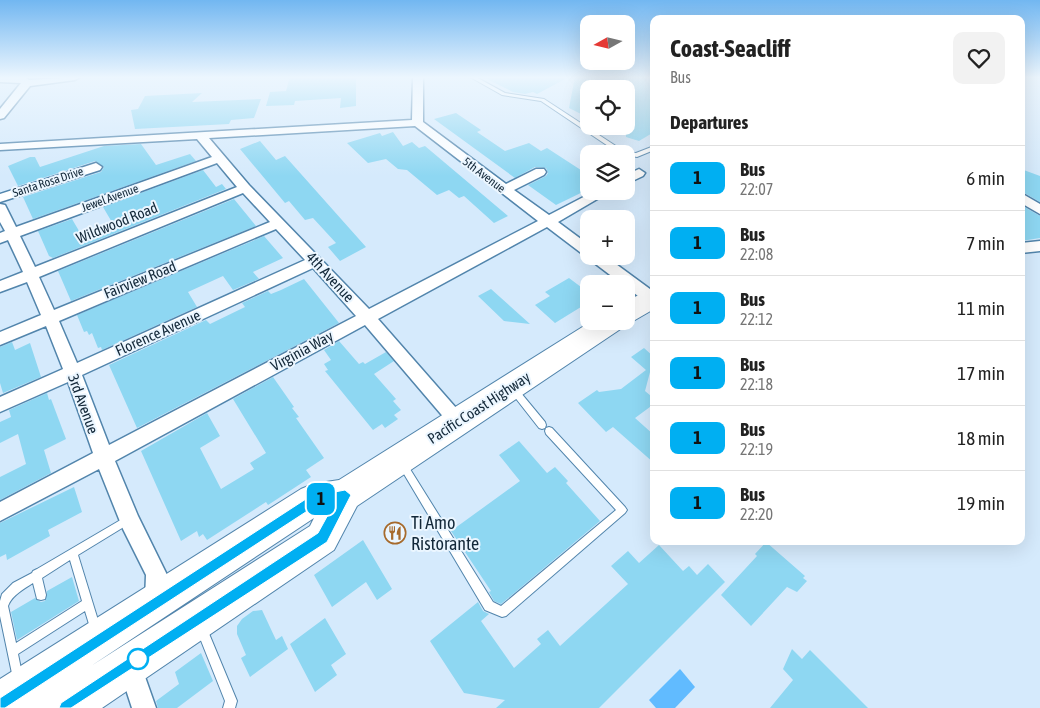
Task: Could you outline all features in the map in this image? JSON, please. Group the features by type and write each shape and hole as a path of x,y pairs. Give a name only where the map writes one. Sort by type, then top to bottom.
{"highway":[{"path":"635,309 650,300"},
{"name":"Pacific Coast Highway","path":"20,700 98,639 313,500 345,495 599,330"},
{"name":"Pacific Coast Highway","path":"66,708 198,618 322,538 345,495"},
{"path":"20,700 117,656 134,641 170,593 198,618"}],"street":[{"path":"0,147 417,123 417,110"},
{"name":"5th Avenue","path":"417,123 580,246"},
{"name":"4th Avenue","path":"200,135 245,188 367,317 458,422"},
{"name":"Jewel Avenue","path":"6,236 219,158"},
{"name":"Santa Rosa Drive","path":"0,198 96,167"},
{"path":"504,190 540,172"},
{"path":"635,175 639,173"},
{"name":"Wildwood Road","path":"0,288 245,188"},
{"name":"Virginia Way","path":"0,512 587,200"},
{"path":"1025,200 1040,210"},
{"name":"3rd Avenue","path":"0,208 6,236 33,274 72,372 102,457 157,577 170,593"},
{"name":"Fairview Road","path":"0,338 279,223"},
{"path":"1025,248 1040,246"},
{"name":"Florence Avenue","path":"0,405 316,261"},
{"path":"607,265 650,296"},
{"path":"130,664 144,708"}],"lane":[{"path":"557,110 623,153 637,155 650,150"},
{"path":"399,460 489,606 502,612 622,510 546,428 512,387"},
{"path":"20,700 3,606 12,591 36,574 130,518"},
{"path":"73,553 98,639"},
{"path":"36,574 41,595"},
{"path":"12,652 49,625 88,603"},
{"path":"198,618 230,701 229,708"}],"water":[{"path":"680,669 695,687 675,708 656,708 649,700"}],"building":[{"path":"131,110 257,110 254,118 231,120 229,124 135,129"},
{"path":"635,110 650,110 650,134 639,141 626,137 626,135 635,135"},
{"path":"456,113 481,130 477,132 505,151 529,143 541,151 547,148 580,169 580,193 556,205 528,185 546,176 548,173 546,168 535,167 515,178 434,119"},
{"path":"393,132 403,146 412,142 419,148 425,146 508,216 494,223 464,196 459,198 449,190 437,195 407,170 398,169 386,159 368,163 347,143 380,133 382,136"},
{"path":"260,141 276,160 285,156 366,247 340,261 328,247 336,243 313,218 305,220 289,201 285,203 240,149"},
{"path":"141,144 156,165 190,154 196,161 33,219 23,197 101,172 104,167 95,161 18,186 8,166 30,157 35,157 40,167 104,146"},
{"path":"203,170 216,187 222,184 226,189 53,258 49,256 38,231 72,219 82,236 113,224 103,207"},
{"path":"1025,170 1040,176 1040,202 1025,193"},
{"path":"234,199 256,226 71,301 58,271"},
{"path":"1025,207 1040,216 1040,238 1025,240"},
{"path":"264,236 283,258 253,272 259,279 233,290 223,276 188,292 197,307 102,350 101,347 98,348 92,333 89,335 87,331 84,332 77,315"},
{"path":"569,278 580,286 580,308 555,323 535,305 550,296 545,292"},
{"path":"304,279 339,323 137,428 109,365 206,320 210,324 245,307 242,303 268,291 271,294"},
{"path":"491,289 530,324 504,321 478,296"},
{"path":"339,341 359,364 363,362 365,364 386,352 394,361 374,374 396,399 393,401 401,410 394,415 398,419 385,428 382,424 373,430 325,371 328,370 324,364 331,360 324,350"},
{"path":"12,342 15,350 30,343 41,377 3,393 0,383 0,347"},
{"path":"644,348 650,353 650,372 645,391 650,395 650,407 635,418 650,431 650,459 613,427 606,432 578,403 597,390 599,392 621,389 646,370 631,357"},
{"path":"273,377 294,407 292,408 299,417 296,418 324,458 306,470 311,477 268,505 266,502 207,540 203,534 199,537 197,531 181,541 141,451 207,413 220,436 200,448 221,489 254,469 250,463 266,453 233,399"},
{"path":"47,393 66,439 44,450 51,473 0,500 0,477 26,464 18,434 0,443 0,422 11,417 9,410"},
{"path":"519,441 547,473 555,467 568,481 566,483 600,521 501,604 494,601 489,592 491,591 451,531 520,481 499,455"},
{"path":"74,487 82,512 48,530 50,536 7,560 6,554 0,557 0,523"},
{"path":"363,540 392,589 377,600 366,582 332,607 314,575"},
{"path":"659,545 683,571 689,566 697,575 708,564 725,582 599,708 496,708 505,700 464,693 430,641 478,602 483,611 489,614 481,621 514,668 541,644 537,639 548,630 560,646 628,584 611,566 628,551 639,563"},
{"path":"763,545 769,545 805,576 803,578 807,581 797,592 787,587 751,626 721,595 757,556 755,554"},
{"path":"72,577 79,601 17,640 11,612 35,598 41,602 45,601 47,591"},
{"path":"262,610 276,640 282,636 288,649 250,677 241,658 246,655 237,634 237,626 242,619 253,611"},
{"path":"325,618 346,654 331,665 337,675 315,692 290,644"},
{"path":"792,649 802,659 810,650 868,708 770,708 793,680 783,669"},
{"path":"201,653 213,681 177,708 158,708 156,701 179,684 175,672"}],"bus line":[{"name":"1","path":"0,703 313,500 345,495 322,538 198,618 66,708"}],"place":[{"name":"Ti Amo Ristorante","path":"395,533"}]}
